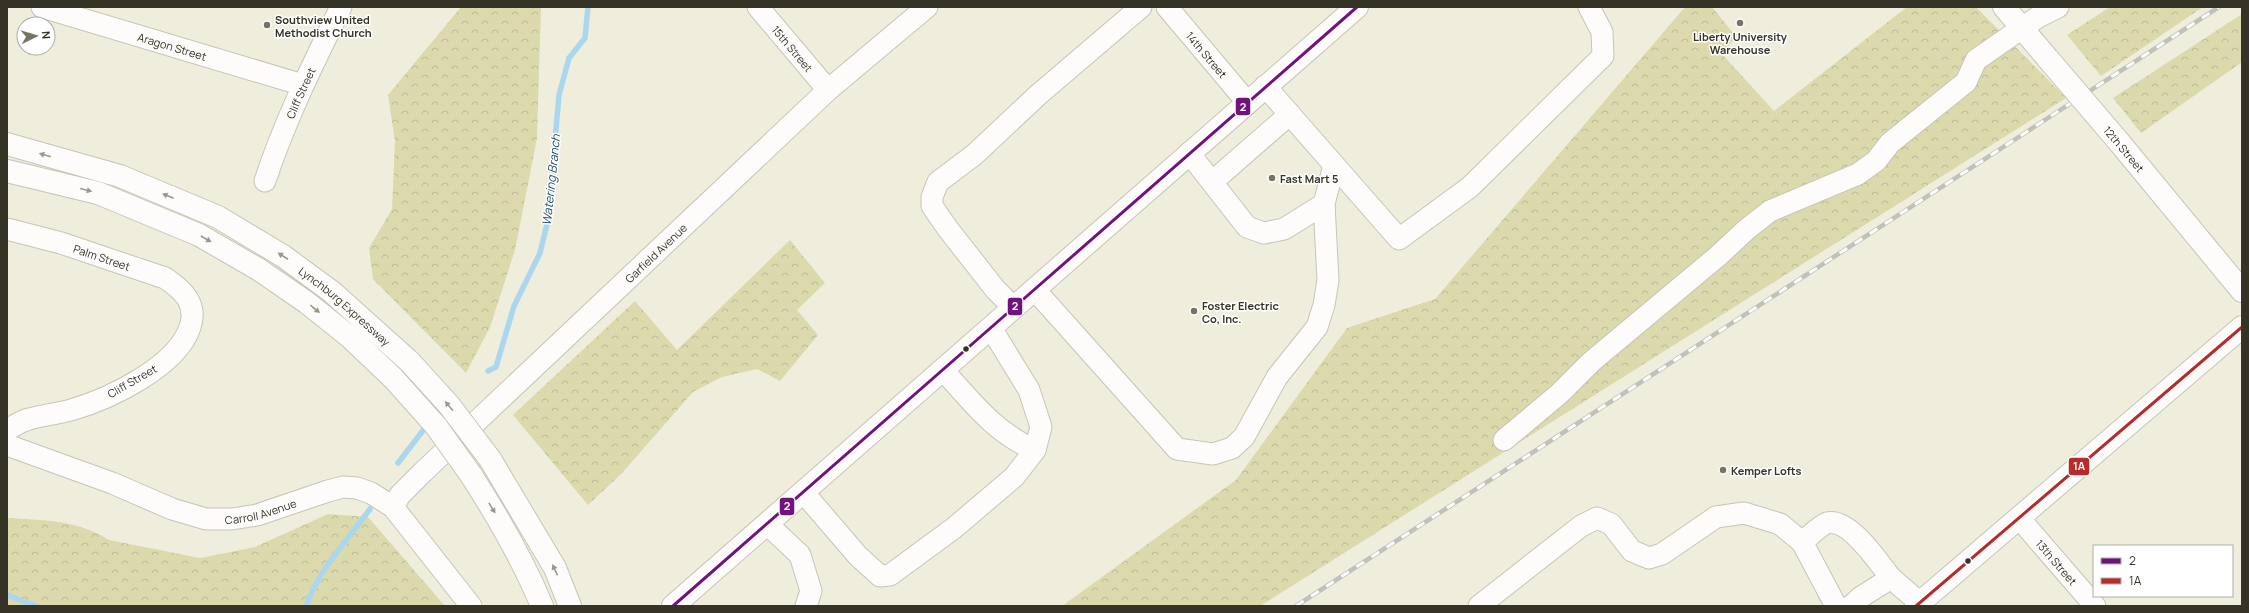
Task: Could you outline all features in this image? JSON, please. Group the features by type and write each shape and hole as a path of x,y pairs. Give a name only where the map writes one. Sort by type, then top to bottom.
{"main road":[{"path":"673,606 1357,7"},
{"name":"12th Street","path":"2004,7 2119,142 2242,291"},
{"name":"Lynchburg Expressway","path":"7,144 120,176 218,217 283,256 332,292 410,362 449,405 490,459 555,568 570,606"},
{"name":"Lynchburg Expressway","path":"7,171 98,193 199,235 258,269 306,302 351,338 393,378 436,426 471,475 500,520 531,580 542,606"},
{"path":"1918,604 2242,327"}],"street":[{"name":"Aragon Street","path":"42,7 303,85"},
{"name":"Cliff Street","path":"265,181 273,155 303,85 341,7"},
{"name":"15th Street","path":"758,7 828,90"},
{"name":"Garfield Avenue","path":"393,507 400,495 828,90 927,7"},
{"path":"1014,308 948,229 932,206 932,197 938,182 974,154 1038,94 1141,7"},
{"name":"14th Street","path":"1168,7 1247,102"},
{"path":"1265,86 1399,239 1470,187 1603,56 1602,32 1589,7"},
{"path":"1504,440 1559,394 1591,362 1770,211 1858,174 1870,165 1890,143 1966,82 1976,60 2038,17 2058,7"},
{"path":"1212,182 1290,114"},
{"path":"1189,153 1248,227 1264,233 1284,229 1324,204"},
{"path":"1035,290 1177,449 1213,454 1232,448 1244,437 1277,377 1317,327 1324,305 1328,280 1324,204 1334,164"},
{"name":"Palm Street","path":"7,229 61,242 165,278 178,287 189,299"},
{"name":"Cliff Street","path":"7,430 27,419 71,410 115,394 168,360 182,346 190,330 194,316 189,299"},
{"path":"803,492 858,556 880,576 890,575 954,528 1014,478 1035,450 1041,427 1029,390 991,328"},
{"path":"943,370 990,421 1014,441 1035,450"},
{"name":"Carroll Avenue","path":"7,445 112,483 172,509 206,519 232,519 257,515 343,487 357,488 371,493 393,507 471,606"},
{"path":"1479,606 1581,526 1597,518 1611,524 1632,551 1649,558 1662,554 1716,517 1744,513 1780,524 1802,542 1836,606"},
{"name":"13th Street","path":"2019,518 2095,606"},
{"path":"1802,542 1827,524 1838,523 1848,528 1891,578 1918,604"},
{"path":"767,524 800,555 811,591 806,606"},
{"path":"1851,606 1861,597 1891,578"}],"green space":[{"path":"461,7 541,7 537,138 515,250 490,327 466,373 373,279 369,248 392,209 395,141 388,95"},
{"path":"1685,7 1712,7 1738,39 1734,40 1721,53 1774,111 1907,7 1976,7 2066,98 1260,606 1062,606 1236,480 1347,328 1435,299"},
{"path":"2110,7 2203,7 2101,76 2067,35"},
{"path":"2242,14 2242,62 2141,133 2113,98"},
{"path":"790,240 825,283 797,310 818,335 780,381 757,369 722,377 693,392 622,473 588,505 513,415 635,301 677,350"},
{"path":"328,514 368,517 445,606 7,606 7,518 60,522 85,528 109,540 200,558 255,547"}],"waterway":[{"name":"Watering Branch","path":"488,371 496,367 514,306 540,253 548,220 559,95 569,58 585,38 588,7"},
{"name":"Watering Branch","path":"398,463 428,424"},
{"name":"Watering Branch","path":"306,606 318,580 370,509"},
{"path":"7,595 36,606"}],"railway":[{"path":"1296,606 2219,7"}],"transit line":[{"name":"2","path":"673,606 1357,7"},
{"name":"1A","path":"1916,606 2242,327"}],"place":[{"name":"Liberty University Warehouse","path":"1740,23"},
{"name":"Southview United Methodist Church","path":"267,25"},
{"name":"Fast Mart 5","path":"1272,178"},
{"name":"Foster Electric Co, Inc.","path":"1194,311"},
{"name":"Kemper Lofts","path":"1723,470"}]}
